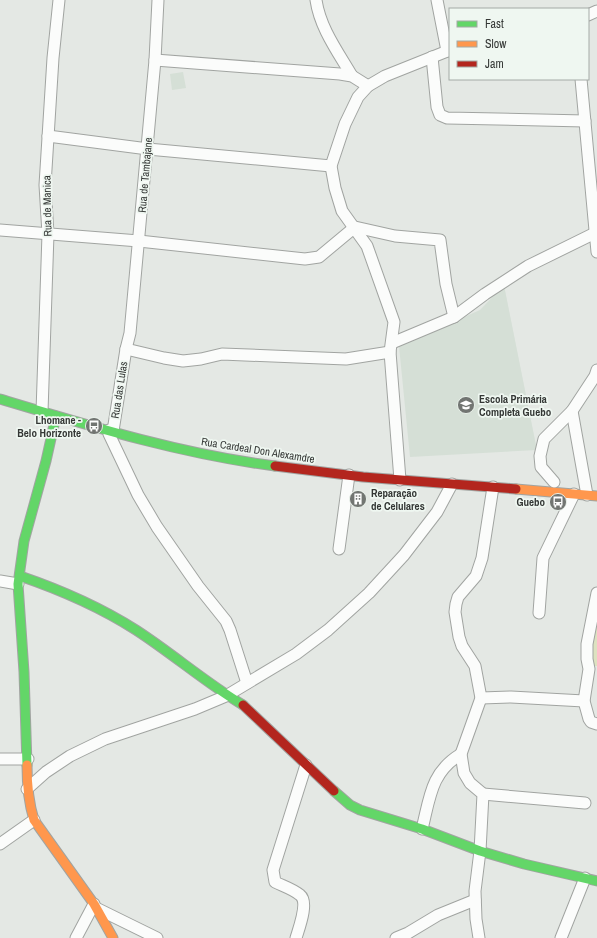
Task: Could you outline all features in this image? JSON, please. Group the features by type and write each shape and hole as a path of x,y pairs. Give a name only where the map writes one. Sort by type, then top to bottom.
{"street":[{"name":"Rua de Manica","path":"42,412 48,234 45,185 53,58 59,0"},
{"name":"Rua de Tambajane","path":"126,349 130,333 148,149 158,0"},
{"path":"316,0 323,27 352,76"},
{"path":"400,480 391,348 394,322 367,246 355,227 342,211 335,188 331,166 345,124 358,97 368,86 385,76 432,56 449,51 437,0"},
{"path":"432,56 437,108 440,115 447,118 585,121"},
{"path":"155,60 323,72 352,76 368,86"},
{"path":"581,80 597,252"},
{"path":"48,136 148,149 331,166"},
{"path":"0,230 139,241 305,259 320,257 355,227"},
{"path":"355,227 396,236 440,240 446,284 454,317"},
{"path":"126,349 164,358 183,360 201,359 222,354 346,359 391,348 454,317 484,294 528,266 595,233"},
{"name":"Rua das Lulas","path":"111,430 126,349"},
{"path":"554,482 541,467 540,456 544,439 572,411 595,376 597,370"},
{"name":"Rua Cardeal Don Alexamdre","path":"0,399 92,426 190,452 228,460 400,480 592,495"},
{"path":"572,411 592,495"},
{"path":"56,416 46,461 24,541 19,580 28,759 27,790 29,804 34,820 95,906 113,938"},
{"path":"111,430 109,434 124,466 138,495 157,527 198,586 226,621 247,683"},
{"path":"340,549 349,475"},
{"path":"27,790 46,772 77,752 105,739 196,709 226,696 296,654 328,630 369,593 404,555 437,512 452,484"},
{"path":"493,487 482,558 476,576 458,597 455,612 462,646 475,666 481,698 461,754 464,773 470,783 484,794 585,803"},
{"path":"539,613 543,558 574,494"},
{"path":"0,581 19,580 68,593 110,614 151,640 226,696 244,706 350,805 360,810 422,829 480,851 524,864 597,881"},
{"path":"597,593 587,644 586,659 593,669 584,701 589,719 591,722 597,724"},
{"path":"481,698 511,697 584,701"},
{"path":"422,829 430,794 436,778 449,761 461,754"},
{"path":"0,759 28,759"},
{"path":"296,938 304,911 304,902 301,896 275,882 273,870 306,765"},
{"path":"479,938 475,891 480,851 484,794"},
{"path":"0,844 34,820"},
{"path":"561,938 585,878"},
{"path":"396,938 408,933 438,915 475,900"},
{"path":"76,938 95,906"},
{"path":"95,906 157,938"}],"shaded area":[{"path":"183,72 186,88 172,90 170,74"},
{"name":"Escola Primária Completa Guebo","path":"504,285 537,450 410,457 399,346 480,310"}],"green space":[{"path":"597,603 597,666 592,666 590,636"}],"traffic: fast":[{"path":"0,399 170,447 240,461 275,466"},
{"path":"27,765 24,672 18,584 24,541 46,461 56,416"},
{"path":"20,576 80,600 136,630 243,705"},
{"path":"334,791 350,805 360,810 422,829 480,851 524,864 597,881"}],"traffic: slow":[{"path":"516,489 597,496"},
{"path":"27,765 28,793 34,820 94,904 113,938"}],"traffic: jam":[{"path":"275,466 363,477 516,489"},
{"path":"243,705 334,791"}],"place":[{"name":"Escola Primária Completa Guebo","path":"466,405"},
{"name":"Lhomane - Belo Horizonte","path":"94,426"},
{"name":"Reparação de Celulares","path":"358,499"},
{"name":"Guebo","path":"558,502"}]}
